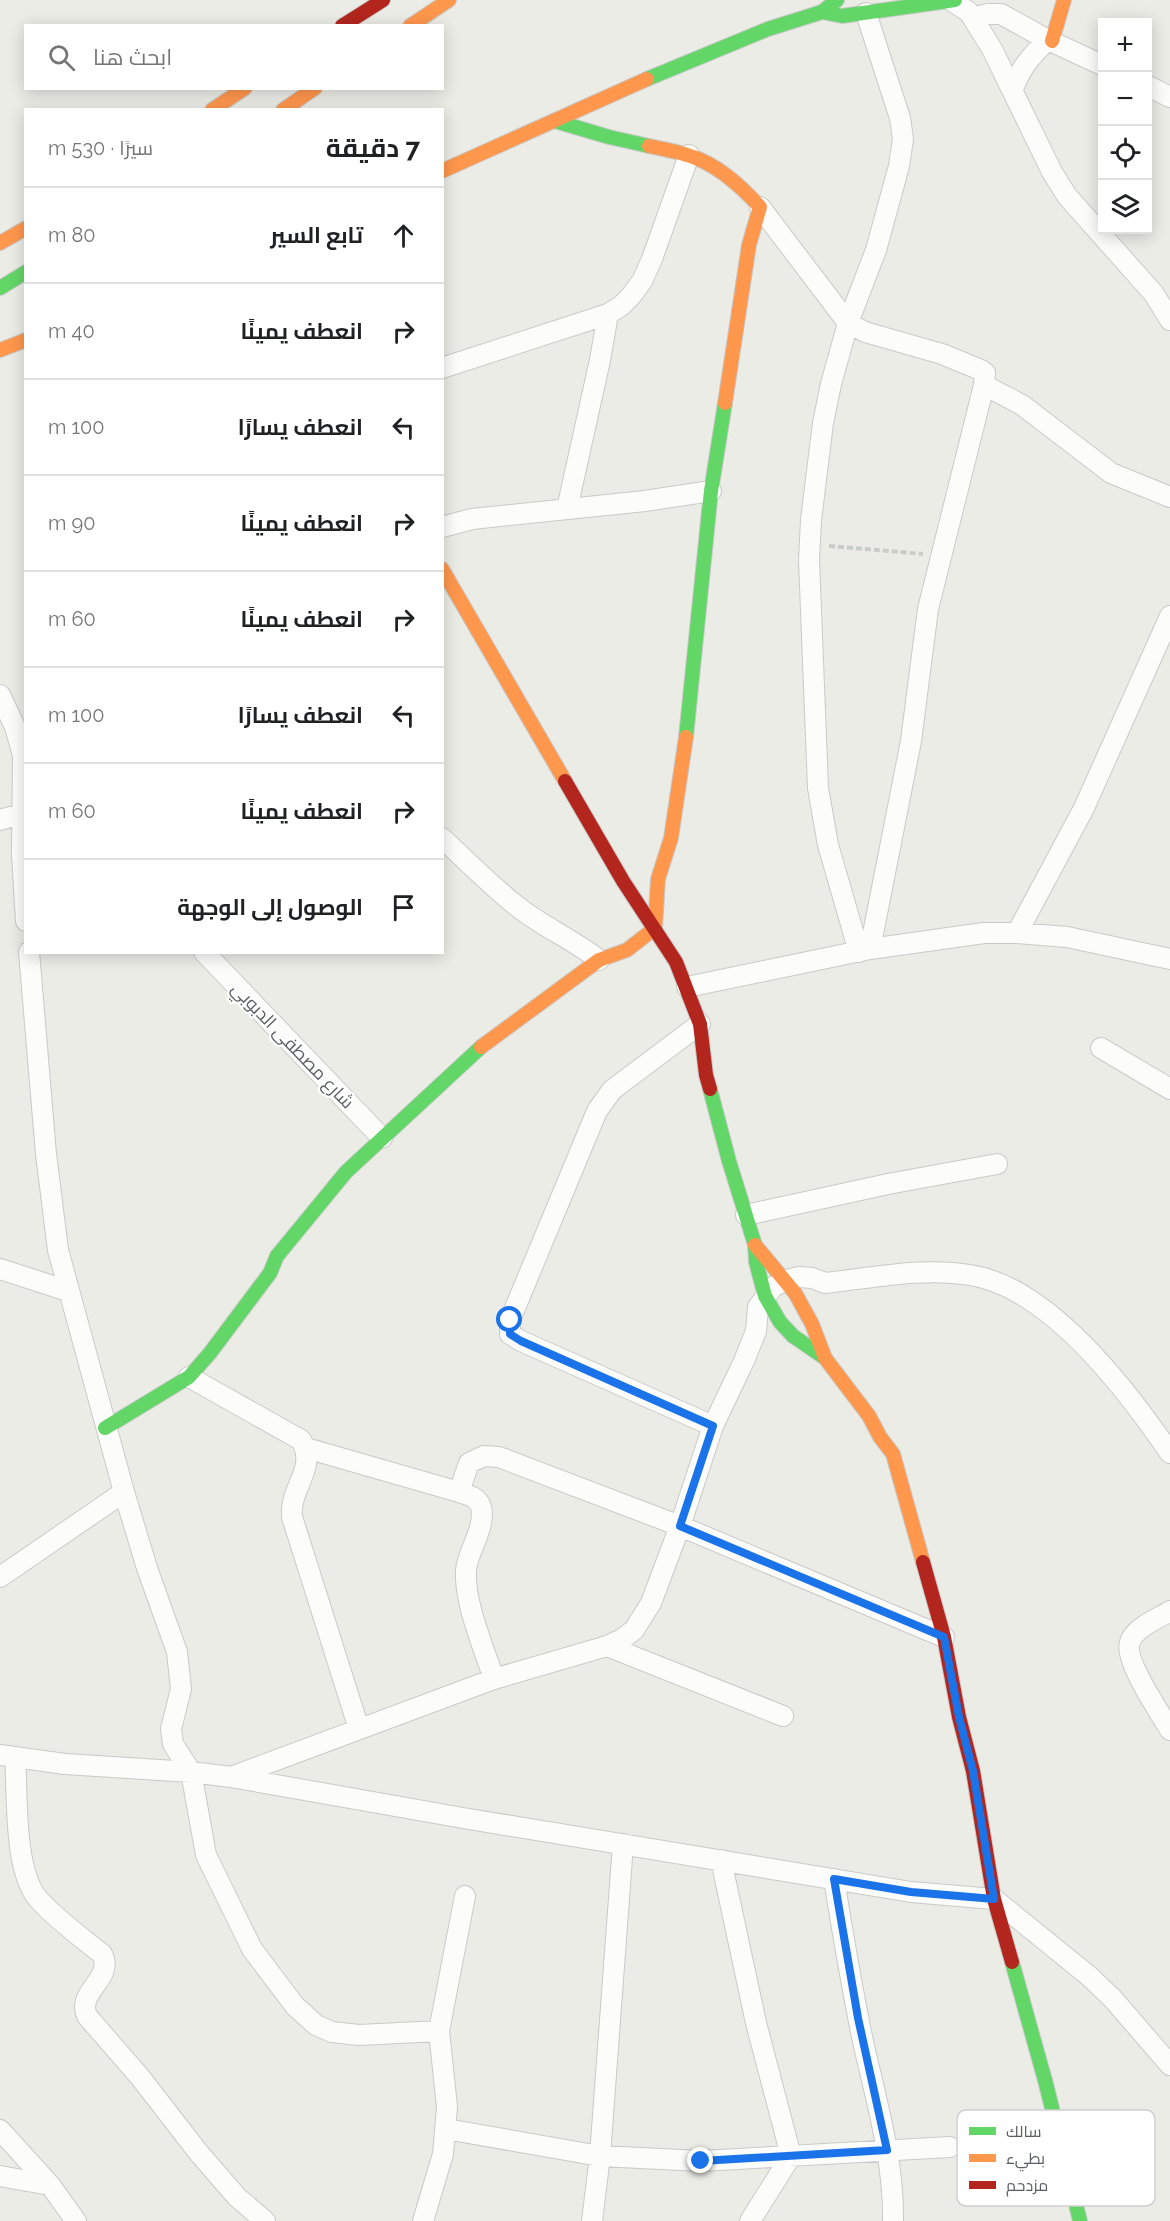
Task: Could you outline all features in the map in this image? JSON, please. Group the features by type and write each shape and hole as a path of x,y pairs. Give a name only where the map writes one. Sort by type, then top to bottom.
{"street":[{"path":"345,24 383,0"},
{"path":"413,24 449,0"},
{"path":"444,170 704,54 768,29 822,12 837,0"},
{"path":"1013,89 1020,70 1030,55 1050,40 1064,0"},
{"path":"822,12 842,16 962,5 987,14 1001,14 1098,63"},
{"path":"962,5 1013,89 1052,172 1067,196 1154,294 1170,320"},
{"path":"865,951 828,845 818,789 810,544 827,404 848,323 876,250 899,166 903,139 900,118 866,13"},
{"path":"1152,88 1170,97"},
{"path":"215,108 242,90"},
{"path":"286,108 312,90"},
{"path":"555,121 609,137 689,155 725,174 741,186 760,207 848,323 865,332 942,354 984,373 984,385 928,609 911,741 865,951"},
{"path":"444,367 608,314 621,306 642,281 652,259 689,155"},
{"path":"105,1428 189,1377 210,1353 270,1273 277,1256 346,1172 480,1048 599,960 627,950 655,928 658,879 671,838 691,702 695,632 711,491 749,245 760,207"},
{"path":"0,243 24,229"},
{"path":"0,288 24,273"},
{"path":"567,509 608,314"},
{"path":"0,350 24,341"},
{"path":"984,385 1022,405 1111,473 1170,497"},
{"path":"444,526 472,519 711,491"},
{"path":"444,572 623,881 676,962 700,1024 706,1075 746,1215 754,1245 757,1271 765,1296 780,1322 800,1342 825,1358"},
{"path":"1017,933 1084,808 1170,616"},
{"path":"0,695 15,727 24,754 21,814 24,878"},
{"path":"0,820 21,814"},
{"path":"444,840 517,907 562,937 584,948 599,960"},
{"path":"687,987 865,951 957,936 1017,933 1067,937 1170,958"},
{"path":"29,954 58,1250 105,1428 147,1568 177,1652 181,1689 171,1729 173,1744 190,1772 207,1855 252,1948 295,2006 316,2025 344,2034 359,2035 439,2031"},
{"name":"شارع مصطفى الدبوبي","path":"206,954 382,1138"},
{"path":"700,1024 612,1090 605,1099 597,1112 510,1320 509,1328 510,1334 521,1341 713,1426"},
{"path":"1101,1048 1170,1089"},
{"path":"746,1215 888,1184 997,1164"},
{"path":"754,1245 786,1280 804,1308 825,1358 869,1416 893,1454 944,1637 959,1717 973,1771 994,1899 1052,2110"},
{"path":"0,1269 68,1291"},
{"path":"231,1777 494,1679 607,1646 634,1630 651,1603 680,1526 713,1426 756,1331 758,1307 773,1287 786,1280 799,1277 812,1278 825,1283 934,1272 971,1275 993,1281 1024,1295 1046,1311 1107,1369 1170,1452"},
{"path":"756,1331 780,1322 804,1308 825,1283"},
{"path":"189,1377 301,1440 306,1448 307,1465 293,1500 292,1517 359,1729"},
{"path":"306,1448 459,1492 474,1497 479,1502 482,1510 480,1525 466,1571 471,1607 494,1679"},
{"path":"459,1492 469,1462 484,1456 499,1457 680,1526 944,1637"},
{"path":"0,1577 124,1492"},
{"path":"1170,1611 1139,1630 1130,1642 1129,1651 1141,1680 1170,1730"},
{"path":"607,1646 783,1716"},
{"path":"265,2221 229,2188 140,2077 87,2016 83,2005 86,1997 104,1973 106,1961 102,1954 39,1900 28,1883 21,1860 8,1756 65,1764 231,1777 911,1892 994,1899 1089,1976 1113,1999 1170,2065"},
{"path":"592,2221 600,2156 623,1844"},
{"path":"721,1860 756,2023 791,2156 750,2221"},
{"path":"834,1879 858,2018 887,2150 893,2199 893,2221"},
{"path":"423,2221 439,2171 446,2129 447,2107 439,2031 465,1896"},
{"path":"446,2129 600,2156 701,2161 950,2147"},
{"path":"0,2130 50,2185 76,2221"},
{"path":"0,2176 50,2185"},
{"path":"1076,2206 1080,2221"}],"path":[{"path":"810,544 942,555"}],"traffic: fast":[{"path":"647,79 768,29 822,12 837,0"},
{"path":"822,12 842,16 955,0"},
{"path":"555,121 649,146"},
{"path":"0,288 24,273"},
{"path":"686,737 711,491 725,403"},
{"path":"105,1428 189,1377 210,1353 270,1273 277,1256 346,1172 481,1047"},
{"path":"710,1089 755,1245 756,1262 765,1296 780,1322 793,1336 825,1358"},
{"path":"1012,1962 1052,2110"},
{"path":"1076,2206 1080,2221"}],"traffic: slow":[{"path":"413,24 449,0"},
{"path":"1052,41 1064,0"},
{"path":"444,170 647,79"},
{"path":"215,108 242,90"},
{"path":"286,108 312,90"},
{"path":"649,146 708,163 736,183 760,207 749,245 725,403"},
{"path":"0,243 24,229"},
{"path":"0,350 24,341"},
{"path":"444,572 565,781"},
{"path":"481,1047 599,960 627,950 655,928 658,879 671,838 686,737"},
{"path":"755,1245 795,1293 812,1324 825,1358 869,1416 880,1437 893,1454 923,1562"}],"traffic: jam":[{"path":"345,24 383,0"},
{"path":"565,781 623,881 676,962 700,1024 706,1075 710,1089"},
{"path":"923,1562 944,1637 959,1717 973,1771 994,1899 1012,1962"}],"route":[{"path":"510,1320 510,1334 516,1339 713,1426 680,1526 944,1637 959,1717 973,1771 994,1899 911,1892 834,1879 858,2018 887,2150 701,2161"}]}
